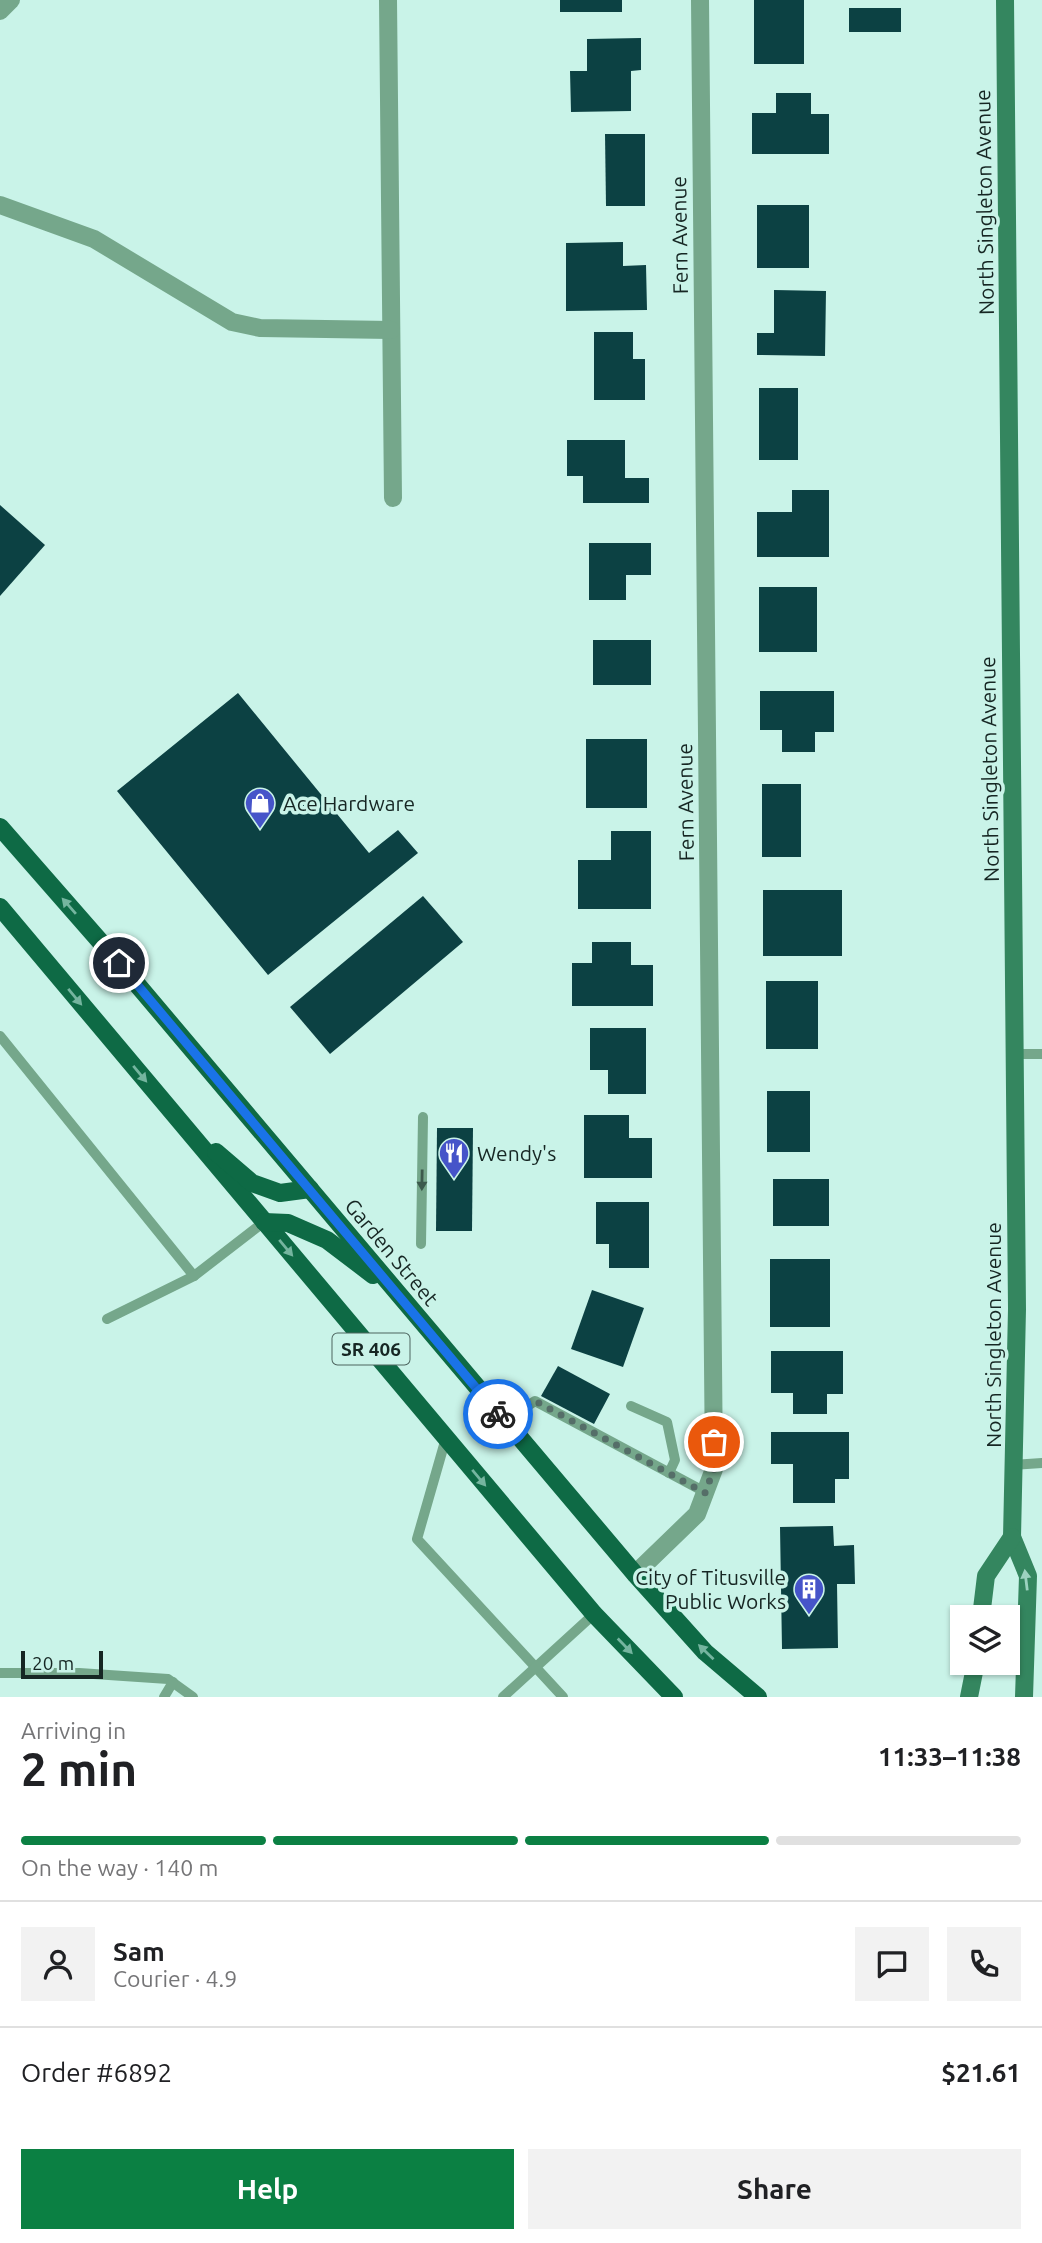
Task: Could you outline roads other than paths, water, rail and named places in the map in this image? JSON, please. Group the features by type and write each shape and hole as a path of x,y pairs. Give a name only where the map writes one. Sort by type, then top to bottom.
{"main road":[{"name":"Garden Street","path":"0,827 119,963 635,1574 705,1652 758,1697"},
{"name":"SR 406","path":"0,907 594,1614 674,1697"},
{"path":"179,1120 252,1183 280,1193 310,1189"},
{"path":"264,1222 288,1223 327,1240 398,1294"}],"street":[{"path":"0,11 11,0"},
{"path":"388,0 393,498"},
{"name":"Fern Avenue","path":"635,1574 697,1514 714,1469 700,0"},
{"name":"North Singleton Avenue","path":"1005,0 1017,1309 1012,1537 1028,1577 1024,1697"},
{"path":"0,205 94,239 232,322 260,328 391,330"},
{"path":"982,1605 986,1576 1012,1537"},
{"path":"969,1697 973,1675"}],"lane":[{"path":"0,1036 194,1276"},
{"path":"1015,1054 1042,1054"},
{"path":"421,1244 423,1117"},
{"path":"107,1319 194,1276 264,1222"},
{"path":"505,1421 535,1401 705,1493"},
{"path":"631,1406 667,1423 675,1460 669,1473"},
{"path":"446,1438 417,1539 563,1697"},
{"path":"1014,1465 1042,1463"},
{"path":"503,1697 594,1614"},
{"path":"0,1673 88,1674 168,1679 193,1697"},
{"path":"164,1697 173,1682"}],"place":[{"name":"Ace Hardware","path":"260,830"},
{"name":"Wendy's","path":"454,1180"},
{"name":"City of Titusville Public Works","path":"809,1616"}]}
